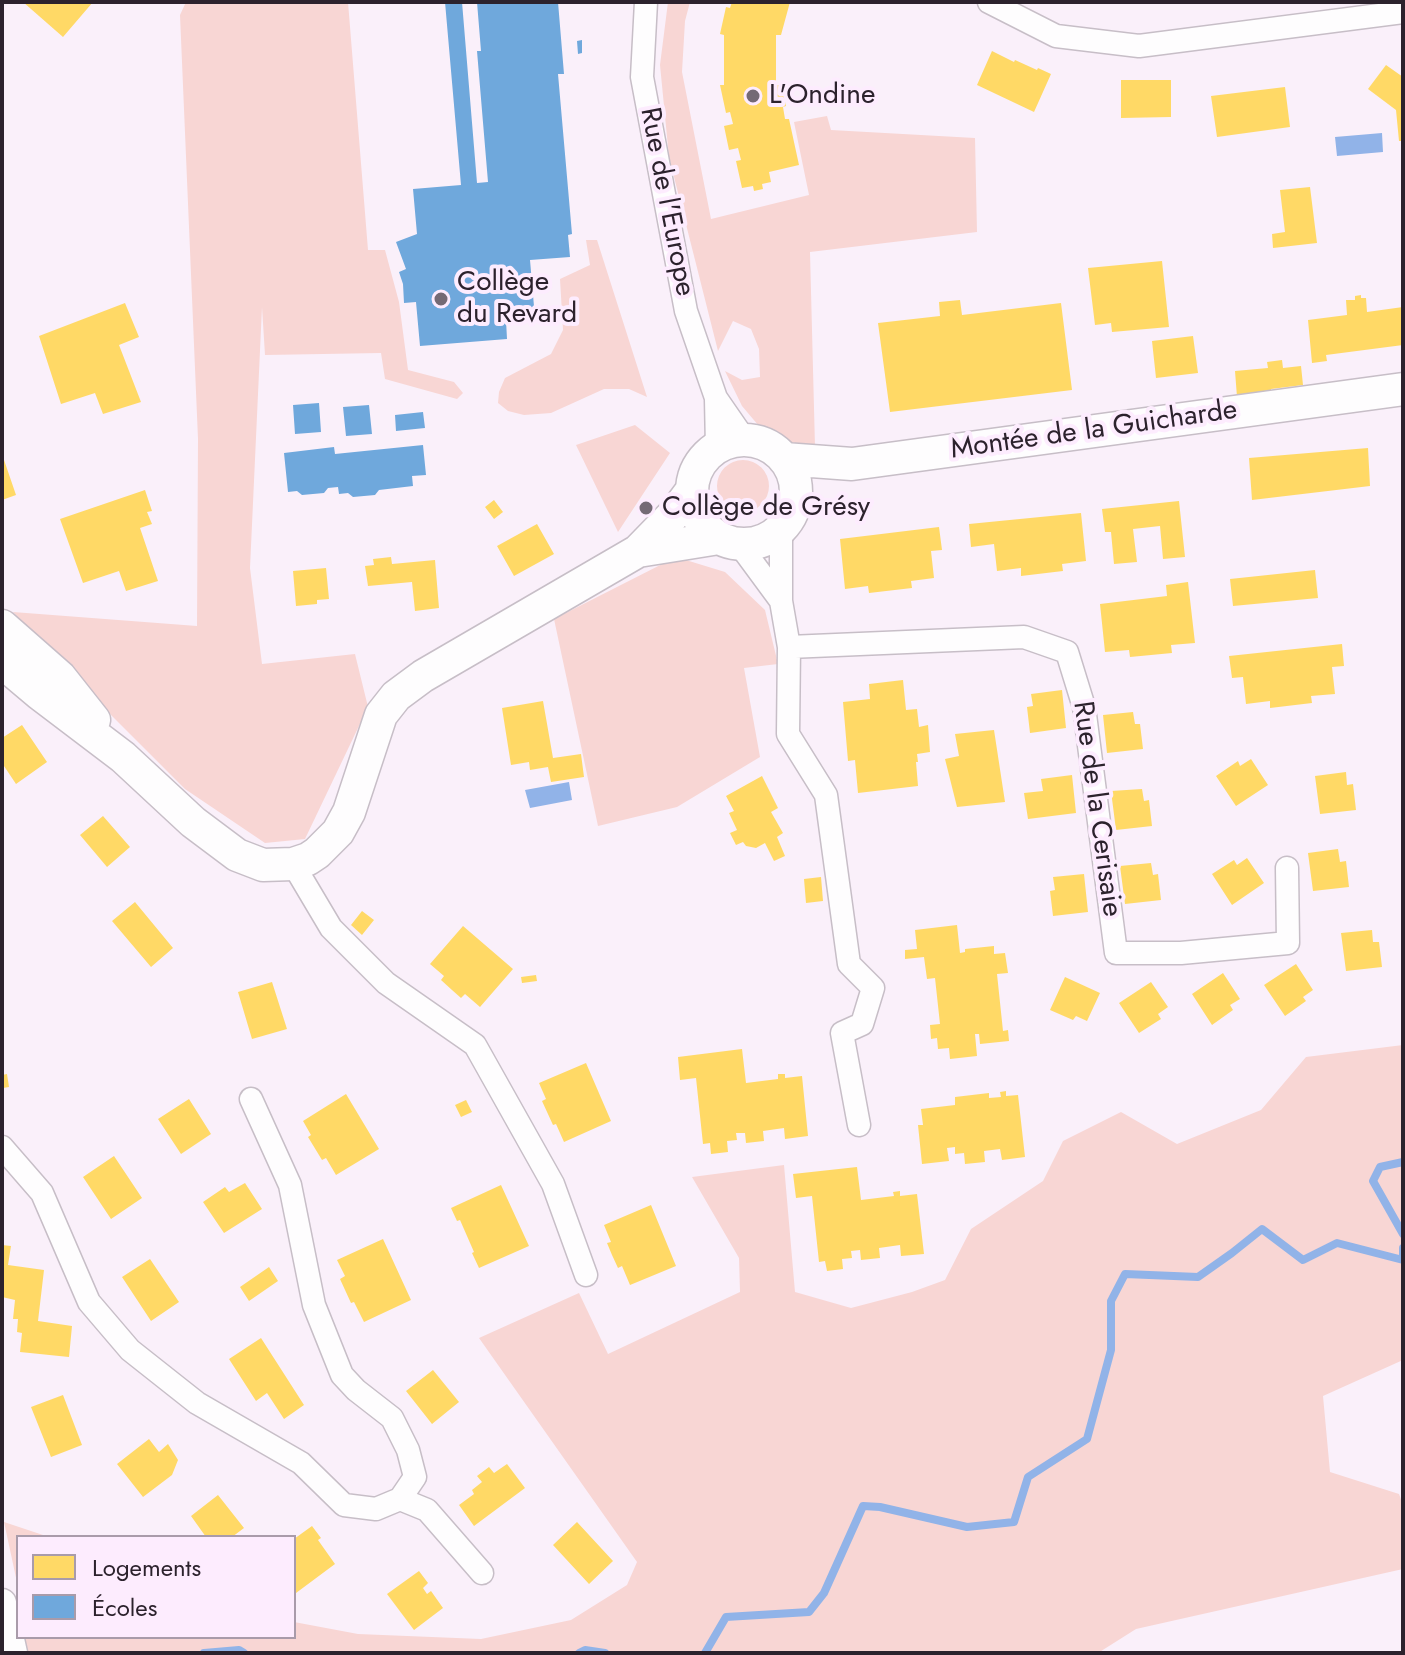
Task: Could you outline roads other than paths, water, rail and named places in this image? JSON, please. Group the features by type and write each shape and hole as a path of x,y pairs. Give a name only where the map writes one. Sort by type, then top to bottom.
{"main road":[{"name":"Montée de la Guicharde","path":"784,459 852,464 1403,389"},
{"path":"638,551 729,541 751,543 764,540 781,530 793,510 795,483 784,459 773,449 759,443 731,444 703,460 695,474 693,504 699,518 707,529 729,541"},
{"path":"796,496 852,464"},
{"path":"2,662 123,757 193,822 237,855 263,865 293,864 317,853 338,832 349,812 381,715 396,696 423,676 638,551 675,513 692,490"},
{"path":"2,626 60,677 123,757"}],"street":[{"name":"Rue de l'Europe","path":"646,2 642,77 686,311 731,444"},
{"path":"989,2 1056,36 1139,46 1403,12"},
{"path":"781,530 781,601 789,647 788,734 826,795 849,964 873,988 862,1024 842,1033 859,1125"},
{"path":"729,541 781,601"},
{"name":"Rue de la Cerisaie","path":"789,647 1024,637 1067,652 1084,707 1116,953 1181,953 1288,943 1287,868"},
{"path":"293,864 331,928 386,983 475,1045 553,1184 586,1275"},
{"path":"2,1147 42,1193 89,1302 130,1350 197,1403 301,1463 344,1505 376,1509 400,1499 415,1477 408,1450 392,1418 342,1375 314,1305 290,1185 251,1099"},
{"path":"400,1499 427,1510 482,1573"},
{"path":"2,1603 13,1653"}],"water":[{"path":"1382,133 1383,152 1337,156 1335,137"},
{"path":"569,782 572,800 530,808 525,790"}],"waterway":[{"path":"1403,1162 1380,1167 1373,1181 1403,1234"},
{"path":"705,1653 726,1617 809,1612 824,1593 863,1506 967,1527 1014,1522 1028,1477 1087,1439 1111,1350 1111,1301 1125,1274 1198,1277 1262,1229 1303,1260 1337,1243 1403,1260 1403,1248"},
{"path":"204,1653 239,1650 244,1653"},
{"path":"579,1653 585,1650 605,1653"}],"place":[{"name":"L'Ondine","path":"753,96"},
{"name":"Collège du Revard","path":"441,299"},
{"name":"Collège de Grésy","path":"646,508"}]}
